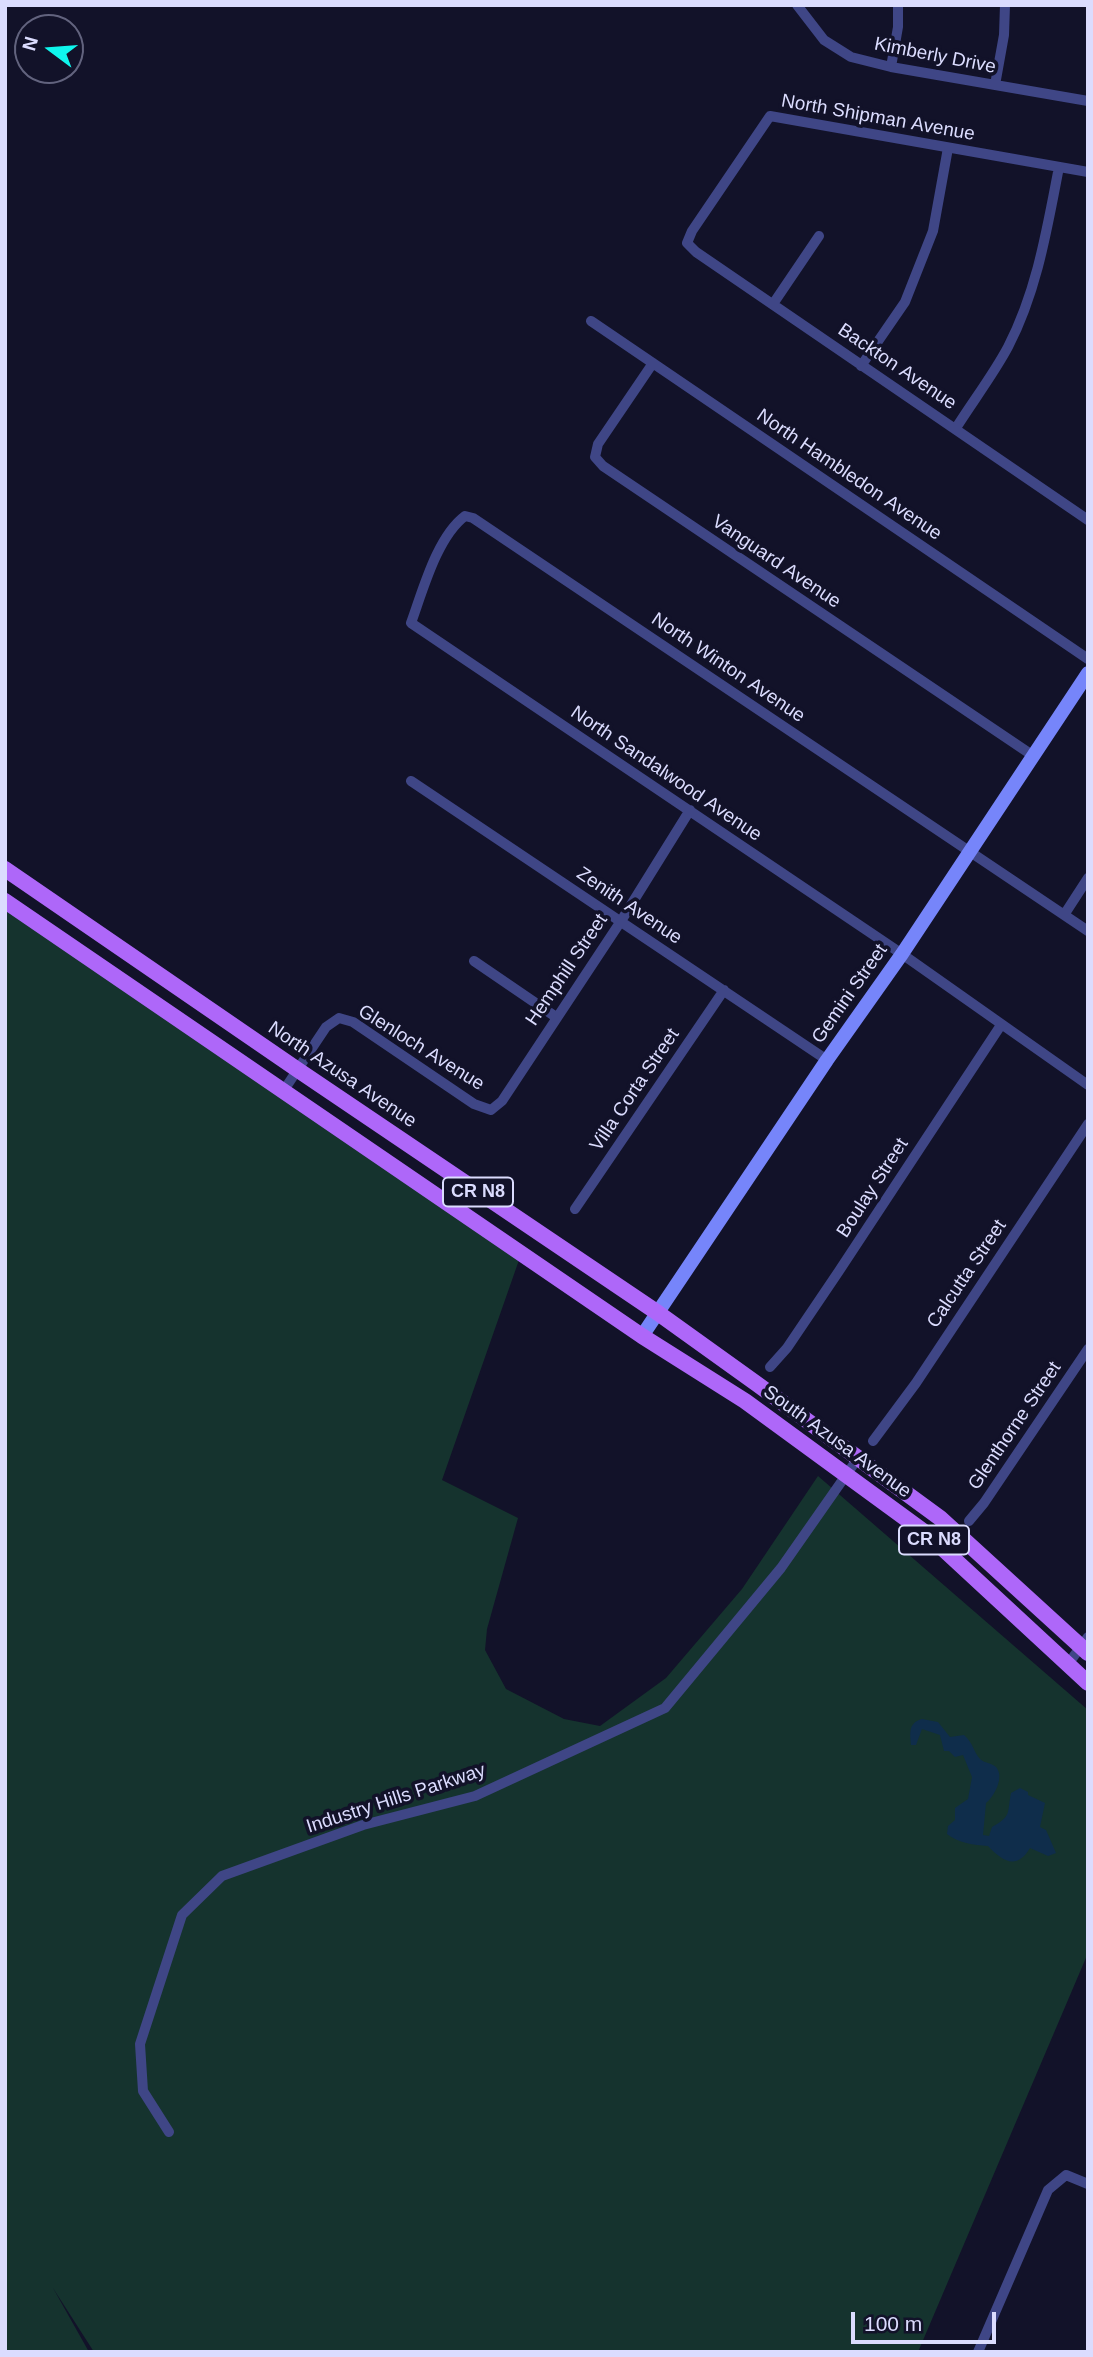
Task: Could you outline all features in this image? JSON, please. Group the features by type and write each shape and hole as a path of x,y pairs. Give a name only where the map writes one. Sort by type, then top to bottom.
{"main road":[{"name":"North Azusa Avenue","path":"5,869 657,1313"},
{"name":"CR N8","path":"5,901 642,1336"},
{"path":"534,1261 552,1256 587,1265"},
{"name":"South Azusa Avenue","path":"657,1313 940,1518 1086,1645"},
{"name":"South Azusa Avenue","path":"642,1336 745,1401 927,1534 1088,1683"}],"street":[{"name":"Kimberly Drive","path":"797,5 824,40 851,57 891,68 1088,101"},
{"path":"891,68 898,27 898,5"},
{"path":"995,85 1004,35 1005,5"},
{"name":"North Shipman Avenue","path":"687,243 692,231 770,116 1088,172"},
{"path":"861,366 905,302 933,231 948,148"},
{"path":"956,428 1008,346 1040,267 1059,167"},
{"path":"773,304 819,236"},
{"name":"Backton Avenue","path":"687,243 695,252 1088,520"},
{"name":"North Hambledon Avenue","path":"591,321 1088,659"},
{"name":"Vanguard Avenue","path":"653,363 598,444 595,457 603,466 1032,755"},
{"name":"North Sandalwood Avenue","path":"465,516 456,523 431,566 411,623 902,954 1088,1085"},
{"name":"North Winton Avenue","path":"465,516 473,518 1088,931"},
{"name":"Gemini Street","path":"642,1336 970,853 1088,673"},
{"name":"Zenith Avenue","path":"411,781 827,1060"},
{"name":"Hemphill Street","path":"491,1110 502,1101 621,921 690,810"},
{"path":"1064,915 1088,878"},
{"path":"474,961 556,1017"},
{"name":"Villa Corta Street","path":"575,1209 724,990"},
{"name":"Glenloch Avenue","path":"284,1090 326,1027 339,1018 353,1022 474,1104 491,1110"},
{"name":"Boulay Street","path":"770,1367 839,1271 1001,1025"},
{"name":"Calcutta Street","path":"873,1441 916,1383 1088,1124"},
{"name":"Glenthorne Street","path":"969,1521 1088,1349"},
{"name":"Industry Hills Parkway","path":"169,2132 143,2091 140,2044 182,1915 222,1876 363,1825 475,1796 665,1708 781,1568 858,1458"},
{"path":"1068,1664 1086,1645"},
{"path":"978,2352 1048,2190 1066,2175 1088,2184"}],"green space":[{"path":"5,907 519,1260 442,1480 518,1518 487,1629 485,1650 506,1689 564,1719 600,1726 666,1678 742,1589 818,1476 1088,1710 1088,1953 918,2352 94,2352 53,2288 89,2352 5,2352"}],"water":[{"path":"922,1719 938,1722 950,1737 964,1735 980,1759 996,1767 999,1776 997,1786 986,1803 983,1835 989,1836 992,1827 1006,1817 1011,1793 1020,1788 1045,1803 1040,1827 1046,1830 1056,1853 1048,1856 1030,1848 1020,1859 1010,1861 988,1846 961,1841 947,1834 948,1826 955,1820 955,1808 968,1799 972,1777 963,1755 955,1757 949,1751 944,1751 940,1735 922,1729 916,1745 911,1745 912,1726"}]}
